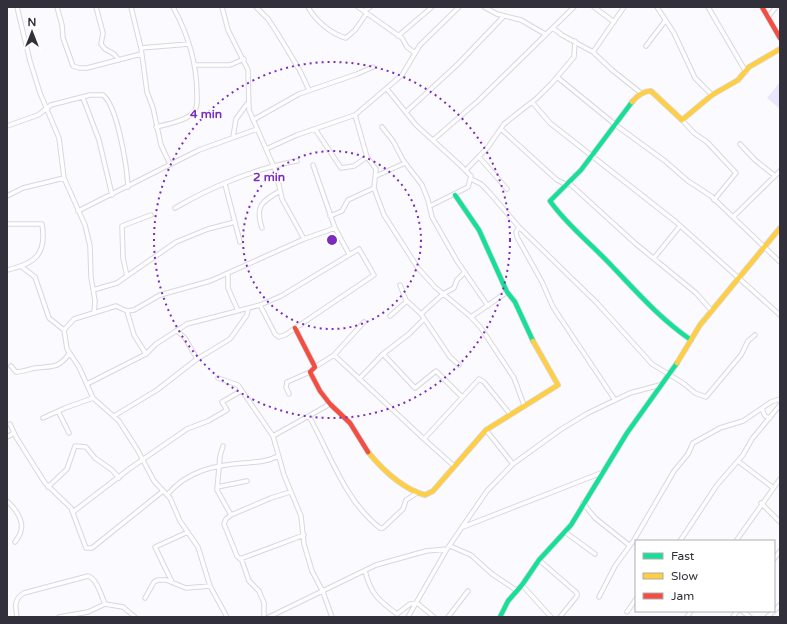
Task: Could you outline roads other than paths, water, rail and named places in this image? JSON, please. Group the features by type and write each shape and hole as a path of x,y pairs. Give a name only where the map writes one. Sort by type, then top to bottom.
{"street":[{"path":"17,7 30,61 59,138 64,178 85,225 90,246 91,277 94,290 94,312"},
{"path":"57,7 62,25 63,38 73,66 87,68 141,54"},
{"path":"96,7 103,33 101,44 104,49 114,54 119,60"},
{"path":"131,7 140,48 147,92 153,108 161,145 170,164"},
{"path":"156,127 182,119 193,113 196,109 196,65 189,44 173,7"},
{"path":"222,7 228,30 244,59 249,76 247,104 273,165 280,191 304,238"},
{"path":"256,7 268,19 276,31 299,69 309,90"},
{"path":"308,7 312,16 339,36 346,38 355,30 370,7"},
{"path":"358,7 398,36 407,47 415,53"},
{"path":"398,36 432,7"},
{"path":"266,149 355,115 402,75 415,53 428,36 459,7"},
{"path":"484,7 504,16 521,20 545,34"},
{"path":"432,140 478,102 545,34 574,7"},
{"path":"594,7 614,22"},
{"path":"593,52 624,7"},
{"path":"657,7 674,33 695,78 712,95"},
{"path":"708,7 746,72"},
{"path":"762,7 780,38"},
{"path":"768,17 776,7"},
{"path":"406,112 458,64 504,16"},
{"path":"646,46 665,21"},
{"path":"553,28 562,35 593,52 612,70 641,93"},
{"path":"466,170 479,157 510,119 532,102 557,77 574,57 575,41"},
{"path":"140,48 189,44"},
{"path":"682,120 712,95 738,80 749,67 780,49"},
{"path":"196,65 230,65 244,59"},
{"path":"253,120 288,99 373,67"},
{"path":"557,77 617,126 714,200 780,262"},
{"path":"387,89 416,125 466,170 471,179 481,184 488,191 519,227 597,303 652,364 683,383 695,393 706,397 741,355 748,341 755,335"},
{"path":"691,340 675,329 637,294 550,203 617,126 628,108 641,93 651,91 658,95 694,133 707,142 736,173 714,200"},
{"path":"7,126 38,115 51,105 90,95 103,95 111,106 125,160 128,187"},
{"path":"83,98 99,140 112,195"},
{"path":"532,102 550,123 680,226 780,315"},
{"path":"232,137 236,119 247,104"},
{"path":"355,115 367,157 376,169 374,188 384,216 418,268 443,294 470,317 485,333 514,378 524,405"},
{"path":"382,127 393,141 405,163 422,184 430,206 432,217 465,272 488,306"},
{"path":"78,211 199,150 257,129"},
{"path":"315,129 336,164 341,168 354,166 367,157"},
{"path":"501,129 557,180 568,184 696,293 712,310"},
{"path":"740,144 755,160 775,176"},
{"path":"479,157 507,189"},
{"path":"175,208 195,196 273,165 297,161"},
{"path":"376,176 405,163"},
{"path":"313,165 330,216 349,254"},
{"path":"733,217 780,171"},
{"path":"7,196 24,188 64,178"},
{"path":"430,206 468,187 471,179"},
{"path":"225,184 240,242"},
{"path":"330,216 342,211 348,200 374,188"},
{"path":"262,228 258,215 259,209 263,202 280,191"},
{"path":"310,372 320,391 330,404 350,423 376,461 390,474 417,493 428,494 486,430 558,385 527,331 515,302 507,292 479,230 455,194"},
{"path":"127,276 122,247 122,226 151,215"},
{"path":"94,290 111,286 176,242 208,229 235,222"},
{"path":"7,224 42,224 45,239 41,252 33,260 22,267 7,270"},
{"path":"654,258 680,226"},
{"path":"519,227 516,232 517,237 542,282 553,307 615,400"},
{"path":"64,330 74,319 116,306 126,311 134,310 160,296 210,281 304,238 335,228"},
{"path":"500,617 516,590 522,585 539,560 571,525 601,473 627,433 652,400 660,385 669,375 712,310 780,228"},
{"path":"87,384 146,354 156,344 187,324 248,309 281,296 359,249 374,276 285,335 277,336 260,305"},
{"path":"22,267 35,276 49,318 64,330 69,354 80,366 93,398 114,416 129,436 154,481 163,491 168,494 180,521 198,547 210,586 227,617"},
{"path":"421,314 443,294 454,288 457,280 465,272"},
{"path":"228,273 228,288 238,311"},
{"path":"400,285 407,301 421,314 450,357 459,366"},
{"path":"470,317 507,292"},
{"path":"390,316 407,301"},
{"path":"114,416 157,390 197,359 233,336 247,315 248,309"},
{"path":"126,311 134,336 146,354"},
{"path":"359,379 383,354 409,334 424,319"},
{"path":"289,394 286,387 287,382 310,372 334,355 364,322"},
{"path":"295,328 315,367"},
{"path":"177,331 185,338 197,359"},
{"path":"11,366 16,372 34,368 54,367 65,360 69,354"},
{"path":"383,354 415,388 436,371 462,397"},
{"path":"334,355 424,440 454,466"},
{"path":"218,378 238,385 274,436 277,444 278,456 290,492 301,516 312,572 323,592 332,617"},
{"path":"424,440 473,384 482,379 510,414"},
{"path":"408,617 448,547 463,528 487,490 513,464 560,430 615,400 630,393 660,385"},
{"path":"73,512 187,429 208,421 226,410 222,402 241,391"},
{"path":"43,418 93,398"},
{"path":"599,597 615,566 674,471 688,454 696,440 720,428 742,421 771,402 780,399"},
{"path":"274,436 330,404"},
{"path":"682,540 717,485 738,461 780,405"},
{"path":"762,409 765,416 770,418"},
{"path":"58,411 69,433"},
{"path":"309,416 343,482 363,512 380,528 383,528 403,509 406,500 417,493"},
{"path":"10,424 14,433 48,486 59,495 73,512 83,544 86,548 91,548 163,491"},
{"path":"486,430 513,464"},
{"path":"7,438 14,433"},
{"path":"48,486 67,469 75,446 86,447 95,458 112,470 119,478"},
{"path":"224,446 220,456 218,492 231,515"},
{"path":"168,494 176,486 193,474 220,466 261,462 278,456"},
{"path":"738,461 772,487"},
{"path":"463,528 601,473"},
{"path":"737,540 772,487 780,479"},
{"path":"218,487 247,482"},
{"path":"264,617 264,603 259,591 249,581 241,558 237,556 224,524 226,519 231,515 271,498 290,492"},
{"path":"7,501 12,505 21,520 22,530 15,542"},
{"path":"583,503 596,518 629,545"},
{"path":"761,503 780,522"},
{"path":"172,582 155,547 188,532"},
{"path":"565,532 595,554"},
{"path":"241,558 304,535"},
{"path":"269,617 376,565 426,551 448,547 471,555 486,569 516,590"},
{"path":"539,560 577,593 577,596 560,617"},
{"path":"365,571 369,585 375,596 396,614 410,604 417,603 434,617"},
{"path":"17,617 15,601 20,595 31,590 88,576 92,577 105,604"},
{"path":"145,598 156,581 162,579 186,588 210,586"},
{"path":"522,585 551,617"},
{"path":"448,617 468,591"},
{"path":"627,612 635,600"},
{"path":"60,617 88,612 105,604 123,607 135,617"}]}
